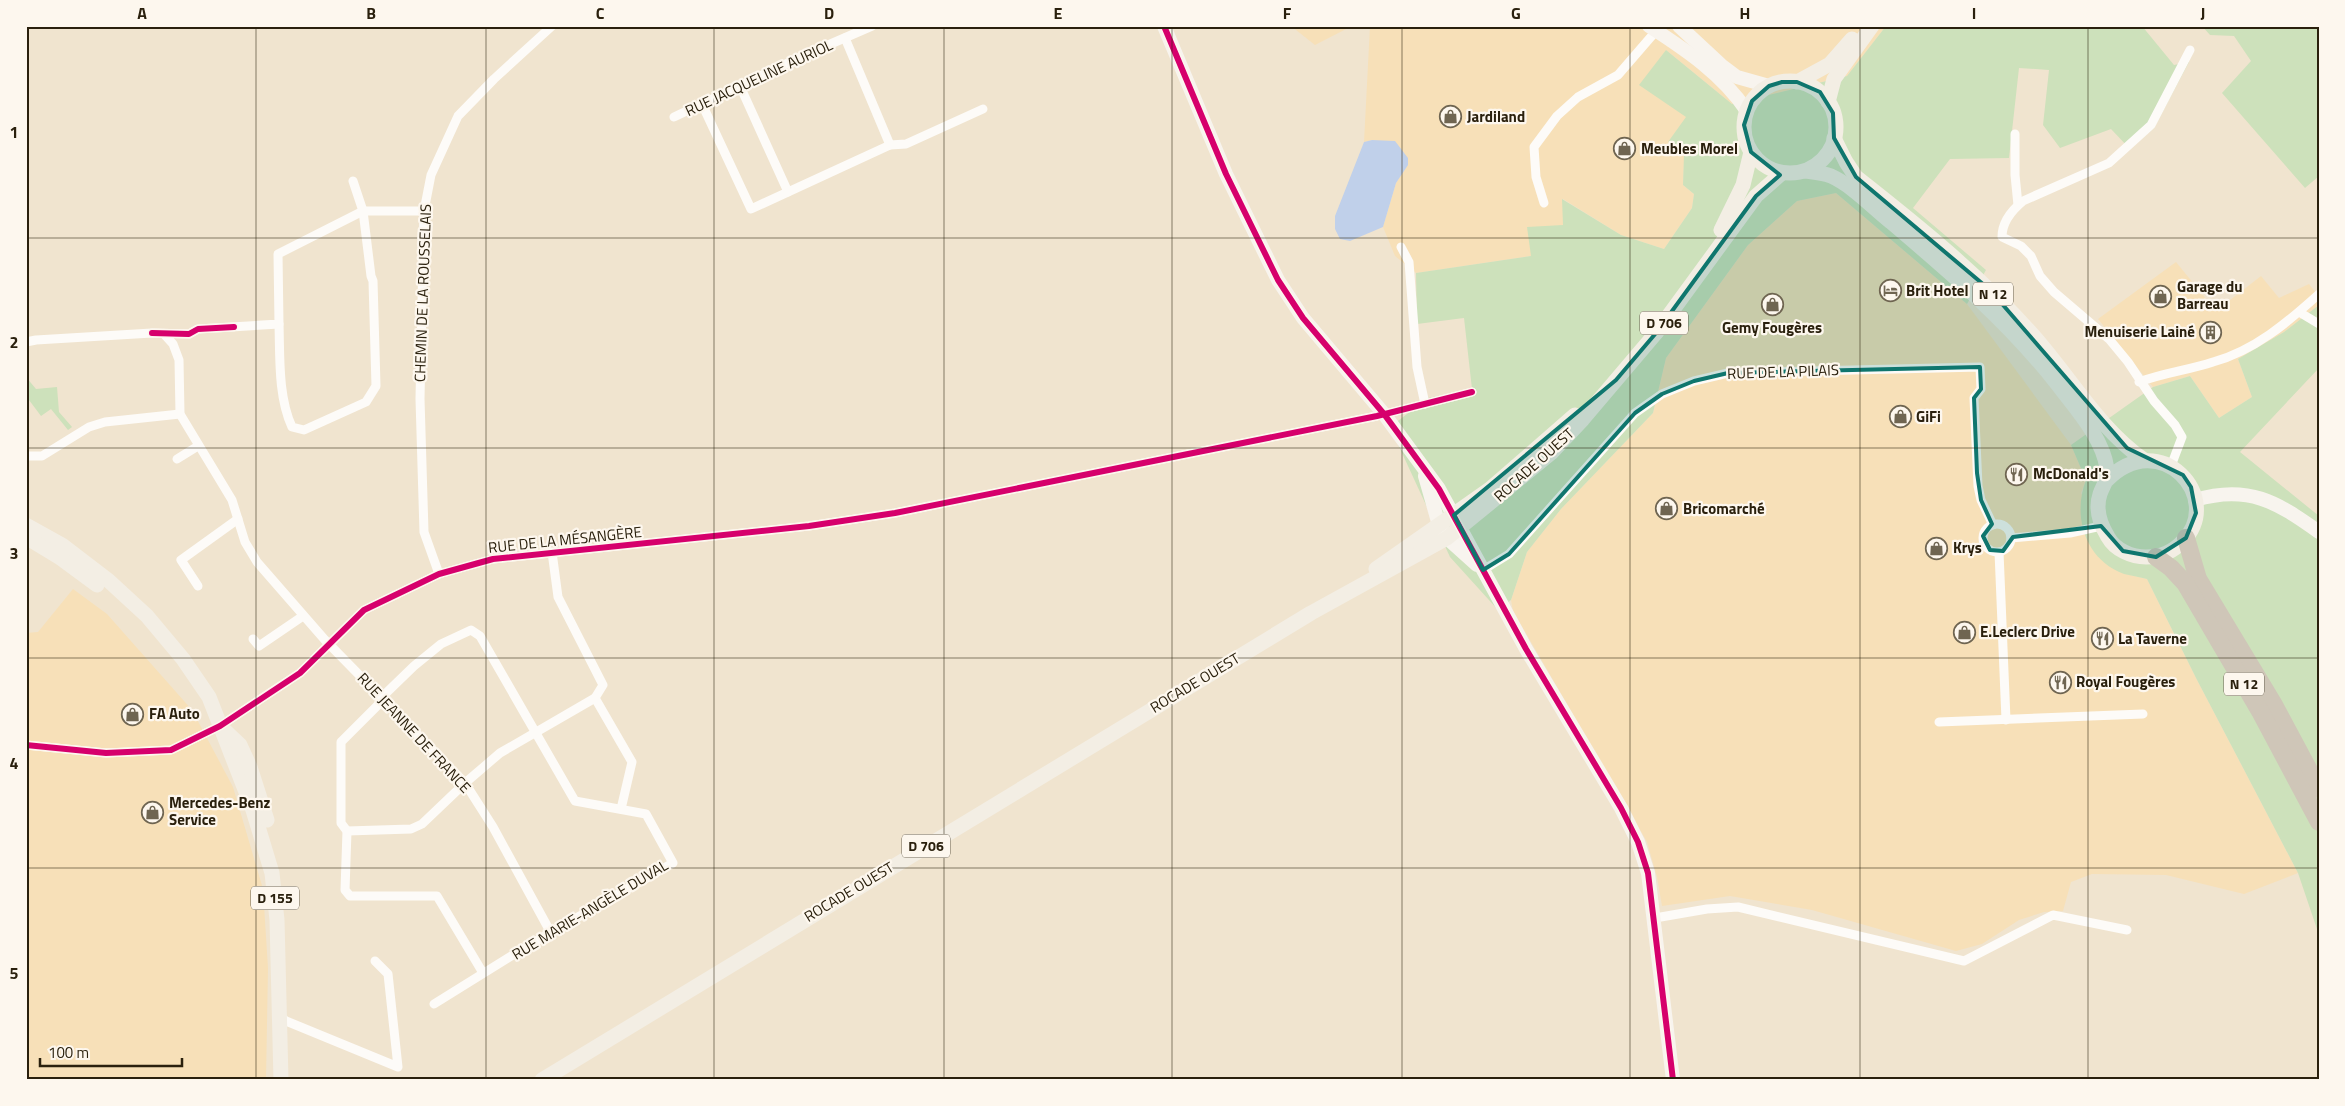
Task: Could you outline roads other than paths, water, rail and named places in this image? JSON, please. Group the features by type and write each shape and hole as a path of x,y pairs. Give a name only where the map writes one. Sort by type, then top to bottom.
{"highway":[{"name":"N 12","path":"2186,538 2198,579 2274,705 2319,790"},
{"name":"N 12","path":"2156,557 2172,568 2185,583 2261,713 2319,822"}],"main road":[{"path":"1797,82 1830,64 1862,26"},
{"path":"1828,102 1834,79 1872,26"},
{"path":"1782,82 1797,82 1820,92 1828,102 1836,126 1834,138 1824,158 1805,171 1782,173 1770,169 1751,152 1745,139 1744,125 1747,111 1756,97 1769,86 1782,82"},
{"name":"N 12","path":"1834,138 1856,177 1990,290 2059,365 2110,431 2127,448 2144,460"},
{"name":"ROCADE OUEST","path":"1706,262 1743,185 1751,152"},
{"name":"N 12","path":"1805,171 1830,176 1847,186 1983,302 2019,339 2080,413 2100,447 2107,469 2107,480"},
{"name":"ROCADE OUEST","path":"542,1080 1311,613 1460,525 1551,453 1656,333 1756,196 1782,173"},
{"path":"2158,461 2172,466 2187,481 2195,500 2196,513 2193,526 2178,547 2156,557 2139,557 2123,551 2110,540 2101,526 2098,510 2100,494 2107,480 2130,462 2158,461"},
{"name":"D 155","path":"26,524 62,545 109,581 147,616 183,659 209,697 256,818 272,873 277,920 282,1019 289,1080"},
{"name":"D 155","path":"26,537 59,557 103,589 140,623 178,666 220,726"},
{"name":"D 155","path":"281,1080 282,1019"}],"street":[{"name":"CHEMIN DE LA ROUSSELAIS","path":"439,574 424,532 420,398 424,211 431,174 458,116 494,79 552,26"},
{"name":"RUE JACQUELINE AURIOL","path":"674,118 872,26"},
{"path":"1164,26 1226,174 1278,280 1303,318 1384,414 1419,461 1460,525 1526,650 1621,808 1638,842 1648,873 1655,918 1673,1080"},
{"path":"1679,26 1721,65 1737,77 1769,86"},
{"path":"1544,203 1536,177 1534,147 1557,116 1578,97 1618,75 1652,28 1715,73 1736,94 1747,111"},
{"path":"845,38 890,145"},
{"path":"2172,466 2182,437 2175,426 2139,382 2128,362 2109,339 2054,292 2040,276 2031,256 2021,246 2002,237 2002,229 2011,211 2018,205 2109,162 2151,125 2190,50"},
{"path":"740,86 788,192"},
{"path":"702,104 752,210 890,145 906,144 983,109"},
{"path":"2015,134 2015,174 2018,205"},
{"path":"353,181 363,211 373,281 376,386 366,402 304,430 292,427 286,408 280,367 278,254 363,211 424,211"},
{"path":"1401,247 1409,262 1417,367 1425,404"},
{"path":"2139,382 2214,362 2236,354 2264,338 2299,312 2319,294"},
{"path":"2299,312 2319,324"},
{"path":"26,342 36,340 189,334 198,329 279,324"},
{"path":"26,456 42,456 89,427 105,422 180,414 179,360 174,344 164,334"},
{"name":"RUE DE LA PILAIS","path":"1483,570 1509,554 1635,413 1662,394 1694,381 1728,373 1980,367 1981,389 1974,398 1978,486 1981,500 1993,525"},
{"name":"RUE DE LA MÉSANGÈRE","path":"26,745 106,753 171,750 220,726 300,674 364,610 439,574 493,559 809,526 961,501 1384,414 1472,392"},
{"name":"RUE JEANNE DE FRANCE","path":"180,414 232,500 245,542 257,562 328,644 465,782 493,827 551,933"},
{"path":"177,459 198,446"},
{"path":"1419,461 1445,534 1483,570"},
{"path":"2195,500 2214,494 2237,494 2257,497 2284,508 2319,532"},
{"path":"198,586 181,560 238,519"},
{"path":"1993,525 2005,526 2011,538 2006,549 1999,552 1990,550 1984,540 1984,532 1993,525"},
{"path":"2011,538 2070,533 2101,526"},
{"path":"347,831 416,828 465,782 500,753 595,698 603,685 558,597 552,552"},
{"path":"1999,552 2006,720"},
{"path":"252,639 258,646 303,616"},
{"name":"RUE MARIE-ANGÈLE DUVAL","path":"383,698 414,666 441,644 471,630 480,636 575,801 646,814 673,863 483,972 434,1004"},
{"path":"383,698 341,742 341,823 347,831 345,890 350,896 438,896 483,972"},
{"path":"595,698 632,762 621,809"},
{"path":"1939,722 2143,714"},
{"path":"1655,918 1707,909 1738,907 1964,961 2053,915 2126,930"},
{"path":"282,1019 398,1067 388,974 375,961"}],"water":[{"path":"1372,140 1395,141 1408,158 1408,165 1396,183 1383,227 1350,241 1340,239 1335,229 1335,216 1364,142"}],"place":[{"name":"Jardiland","path":"1451,117"},
{"name":"Meubles Morel","path":"1625,149"},
{"name":"Brit Hotel","path":"1890,291"},
{"name":"Garage du Barreau","path":"2161,296"},
{"name":"Gemy Fougères","path":"1772,305"},
{"name":"Menuiserie Lainé","path":"2211,332"},
{"name":"GiFi","path":"1900,417"},
{"name":"McDonald's","path":"2017,474"},
{"name":"Bricomarché","path":"1667,509"},
{"name":"Krys","path":"1937,548"},
{"name":"E.Leclerc Drive","path":"1964,632"},
{"name":"La Taverne","path":"2102,639"},
{"name":"Royal Fougères","path":"2060,682"},
{"name":"FA Auto","path":"133,714"},
{"name":"Mercedes-Benz Service","path":"153,812"}]}
